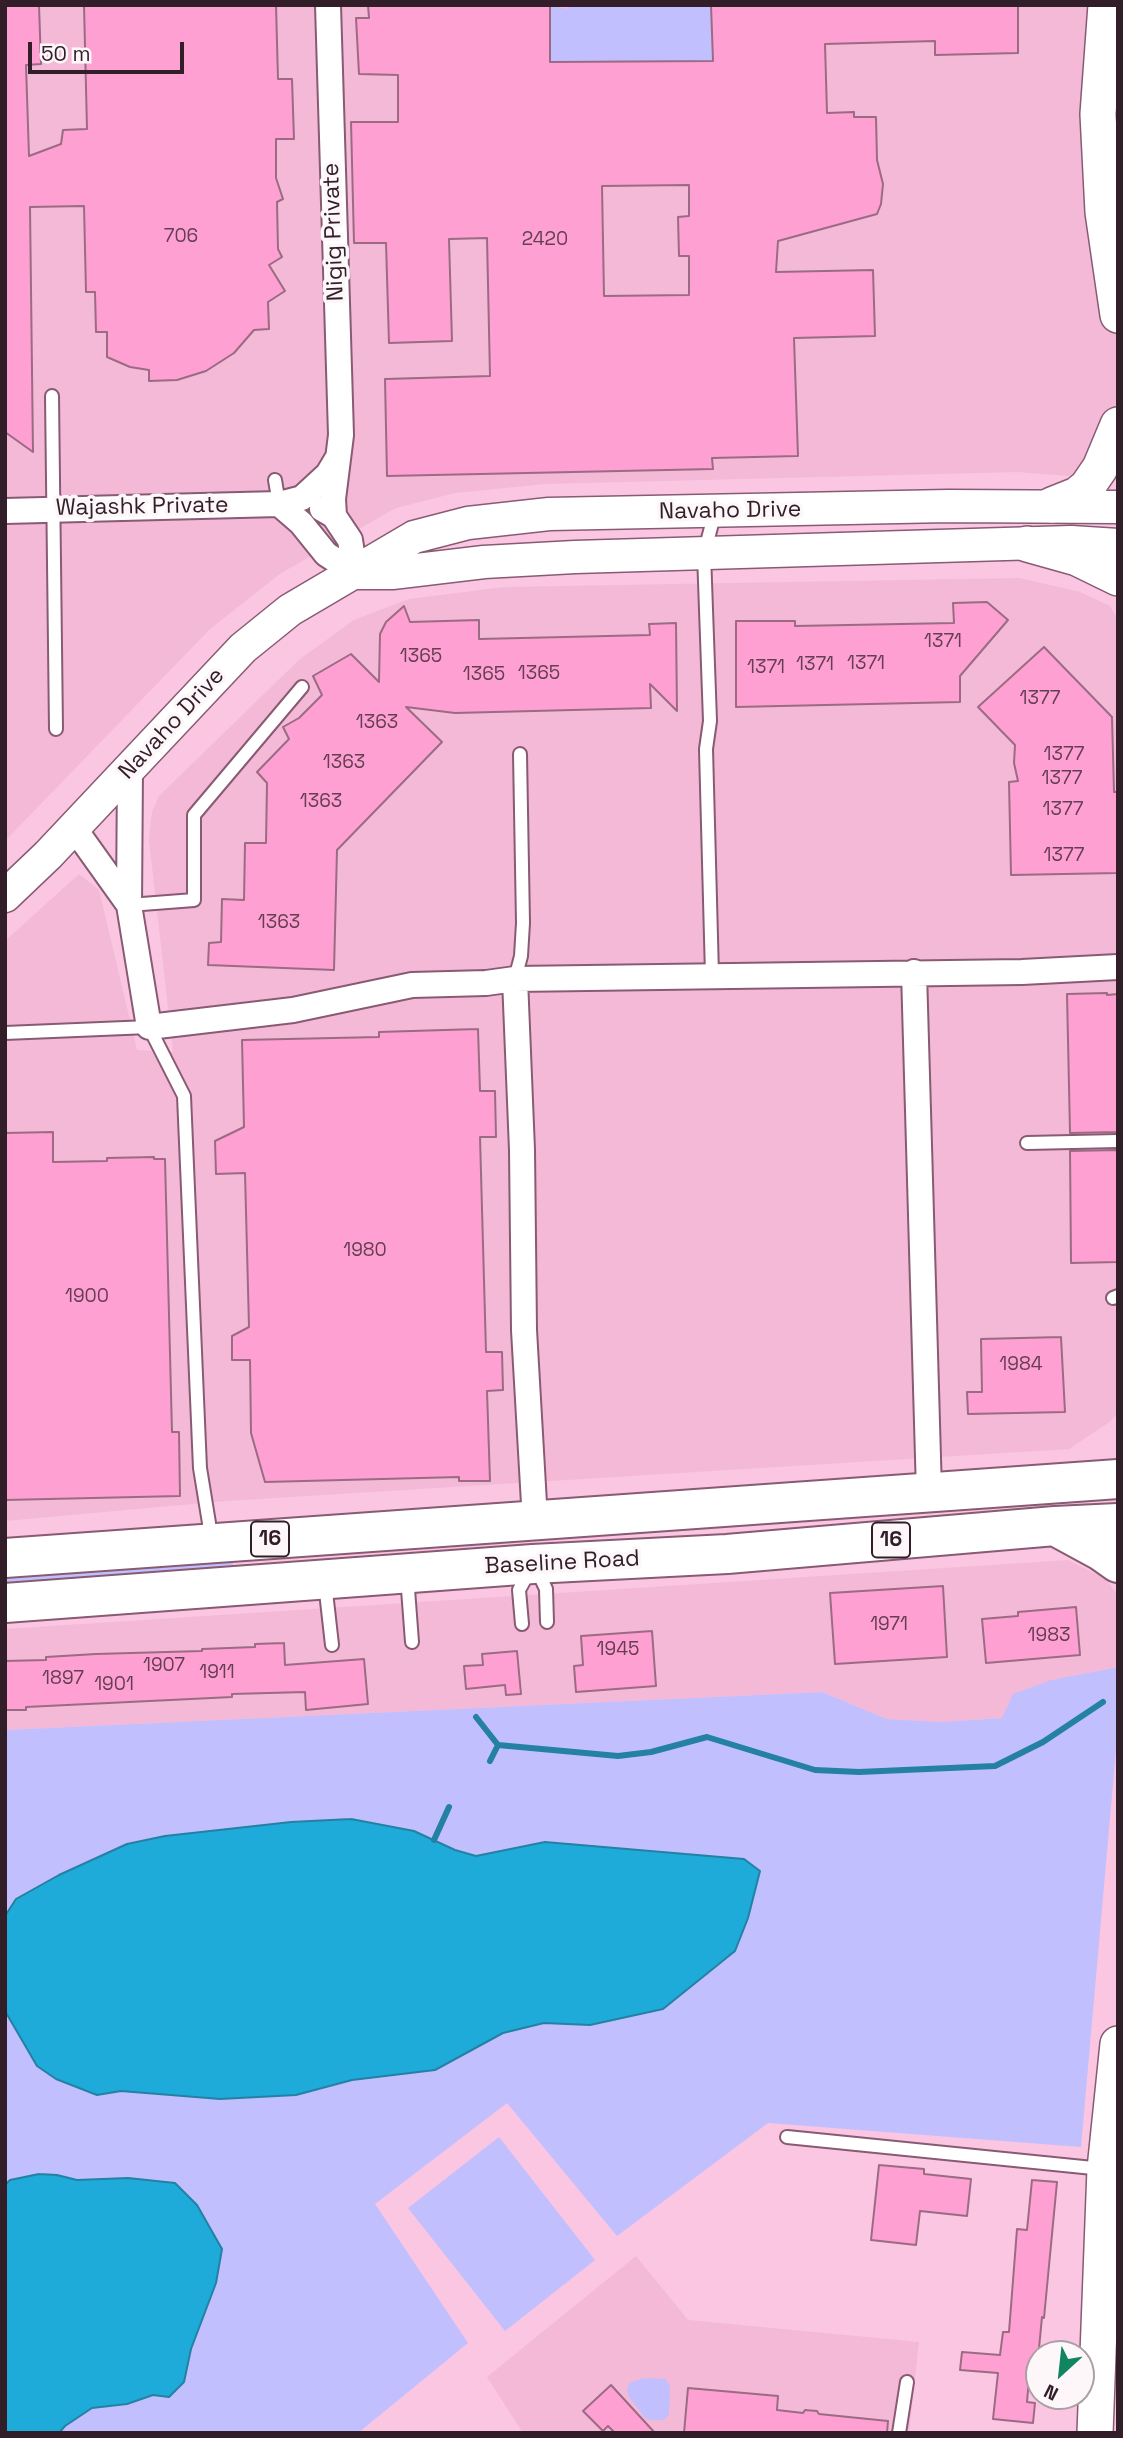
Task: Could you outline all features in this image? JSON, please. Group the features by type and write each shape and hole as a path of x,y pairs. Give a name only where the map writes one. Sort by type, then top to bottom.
{"main road":[{"path":"1106,5 1098,114 1103,212 1118,315"},
{"path":"1052,505 1077,495 1087,487 1100,468 1118,425"},
{"path":"1027,544 1077,558 1118,578"},
{"path":"1044,1483 1118,1451"},
{"name":"Baseline Road","path":"5,1558 1118,1479"},
{"path":"533,1564 535,1521"},
{"name":"Baseline Road","path":"5,1603 533,1564 727,1554 1118,1523"},
{"path":"1055,1526 1118,1563"},
{"path":"1096,2418 1112,2296 1105,2169 1118,2043"}],"street":[{"name":"Nigig Private","path":"328,5 341,435 333,499 334,516"},
{"path":"285,494 328,474 338,459"},
{"path":"285,494 334,516 350,540 355,573"},
{"path":"285,494 301,523 326,554 355,573"},
{"name":"Wajashk Private","path":"5,511 285,494"},
{"name":"Navaho Drive","path":"5,896 74,828 243,648 289,610 414,537 468,523 549,514 1052,505 1118,507"},
{"name":"Navaho Drive","path":"355,573 392,573 484,562 1071,542 1118,545"},
{"path":"130,769 129,905 149,1027 293,1010 412,985 486,983 515,979 1022,972 1118,967"},
{"path":"74,828 129,905"},
{"path":"915,972 929,1492"},
{"path":"515,979 522,1150 524,1329 535,1521"}],"lane":[{"path":"52,396 56,729"},
{"path":"712,975 706,749 710,721 704,554 715,512"},
{"path":"129,905 194,900 194,815 302,687"},
{"path":"515,979 521,956 523,923 520,754"},
{"path":"5,1033 149,1027 184,1096 200,1468 209,1523 209,1544"},
{"path":"1027,1143 1118,1141"},
{"path":"533,1564 546,1590 547,1622"},
{"path":"522,1624 519,1590 533,1564"},
{"path":"407,1573 412,1642"},
{"path":"325,1580 332,1645"},
{"path":"787,2137 1105,2169"},
{"path":"899,2433 907,2382"}],"shaded area":[{"path":"5,5 1118,5 1118,480 1018,472 545,484 455,493 396,508 281,573 210,629 5,841"},
{"path":"569,5 711,5 721,61 550,62 550,6 569,9"},
{"path":"1019,578 1080,592 1110,606 1118,620 1118,1412 1111,1421 1069,1449 226,1501 5,1521 5,941 79,874 99,890 137,1050 173,1052 149,840 152,812 159,796 300,659 354,620 409,599 504,587"},
{"path":"1068,1560 1106,1579 1118,1596 1118,1667 1051,1680 1003,1718 941,1722 887,1719 822,1692 5,1730 5,1629"},
{"path":"233,1562 233,1570 5,1591 5,1578"},
{"path":"1118,1667 1118,1727 1081,2147 768,2123 617,2236 507,2103 375,2204 468,2343 358,2433 5,2433 5,1730 822,1692 887,1719 941,1722 1002,1718 1013,1694 1051,1680"},
{"path":"351,1819 414,1831 455,1850 476,1856 545,1842 744,1859 760,1871 748,1918 735,1951 663,2009 590,2025 544,2023 503,2033 435,2070 352,2080 296,2095 220,2099 121,2091 97,2095 56,2079 37,2066 5,2011 5,1916 16,1899 59,1875 127,1844 165,1836 291,1822"},
{"path":"499,2137 595,2260 505,2331 408,2208"},
{"path":"39,2174 77,2180 128,2178 175,2183 197,2205 222,2249 216,2283 191,2349 184,2382 169,2397 153,2395 127,2404 92,2408 59,2433 5,2433 5,2185 10,2180"},
{"path":"636,2256 688,2320 919,2342 909,2433 523,2433 487,2377"},
{"path":"644,2378 666,2379 670,2386 669,2414 664,2420 645,2418 629,2397 629,2383"}],"building":[{"path":"5,5 39,5 41,64 26,65 29,156 61,144 63,130 87,129 84,5 276,5 278,79 292,79 294,139 276,139 276,178 283,199 277,202 278,249 282,257 269,265 285,291 268,302 269,329 254,330 234,353 206,371 177,380 149,381 149,370 130,367 107,357 107,332 96,332 95,292 86,292 84,206 30,207 33,452 5,432"},
{"path":"368,5 550,5 550,62 713,61 711,5 1018,5 1018,53 935,55 935,41 825,44 827,113 854,112 854,117 876,117 877,160 883,184 881,204 877,214 778,241 776,272 873,270 875,336 794,338 798,456 712,458 713,469 387,476 385,379 490,376 487,238 449,239 452,341 389,343 386,243 354,243 351,122 398,122 398,75 359,74 356,18 369,18","holes":["689,185 689,216 678,217 679,256 689,256 689,295 604,296 602,186"]},
{"path":"987,602 1008,620 960,676 960,702 736,707 736,621 795,621 795,626 954,623 953,603"},
{"path":"404,606 410,622 479,620 479,639 650,635 649,624 676,623 677,711 650,684 651,708 455,713 406,707 442,742 337,850 334,970 208,965 209,943 221,942 222,899 244,900 245,843 266,843 267,783 257,772 289,739 283,727 299,718 322,695 313,676 351,654 379,682 380,634 386,622"},
{"path":"1044,647 1112,717 1114,792 1117,792 1118,873 1011,875 1009,782 1018,781 1014,763 1015,745 978,707"},
{"path":"1067,994 1118,994 1118,1132 1070,1133"},
{"path":"478,1029 480,1091 495,1091 496,1137 480,1137 486,1352 502,1352 503,1390 487,1391 490,1481 459,1481 459,1477 265,1482 251,1433 250,1360 232,1360 232,1336 249,1327 245,1173 216,1174 215,1141 244,1127 242,1040 379,1037 379,1032"},
{"path":"53,1132 53,1162 107,1161 107,1158 165,1159 172,1432 179,1432 180,1496 5,1500 5,1133"},
{"path":"1118,1150 1118,1262 1071,1263 1070,1151"},
{"path":"1061,1337 1065,1412 968,1414 967,1392 982,1392 981,1339"},
{"path":"943,1586 947,1657 835,1664 830,1593"},
{"path":"1076,1607 1080,1655 986,1663 982,1619 1018,1616 1018,1612"},
{"path":"652,1631 656,1686 576,1692 574,1666 583,1665 581,1636"},
{"path":"284,1643 285,1665 364,1659 368,1704 306,1710 305,1692 232,1694 232,1697 5,1710 5,1661 46,1660 46,1657 96,1654 202,1651"},
{"path":"517,1651 521,1694 506,1695 505,1685 466,1689 464,1666 483,1665 482,1654"},
{"path":"879,2165 924,2169 924,2174 971,2179 967,2216 920,2211 916,2245 871,2240"},
{"path":"1032,2180 1057,2182 1040,2340 1025,2340 1025,2410 1034,2410 1033,2423 993,2419 998,2373 960,2370 962,2352 1000,2355 1003,2332 1009,2332 1017,2229 1027,2230"},
{"path":"611,2385 655,2433 615,2433 608,2426 603,2431 583,2411"},
{"path":"688,2388 778,2396 777,2410 803,2413 805,2410 817,2411 819,2414 888,2421 887,2433 684,2433"}],"waterway":[{"path":"476,1717 498,1745 618,1756 651,1752 707,1737 815,1770 859,1772 995,1766 1043,1742 1103,1702"},
{"path":"490,1761 498,1745"},
{"path":"434,1840 449,1807"}]}
